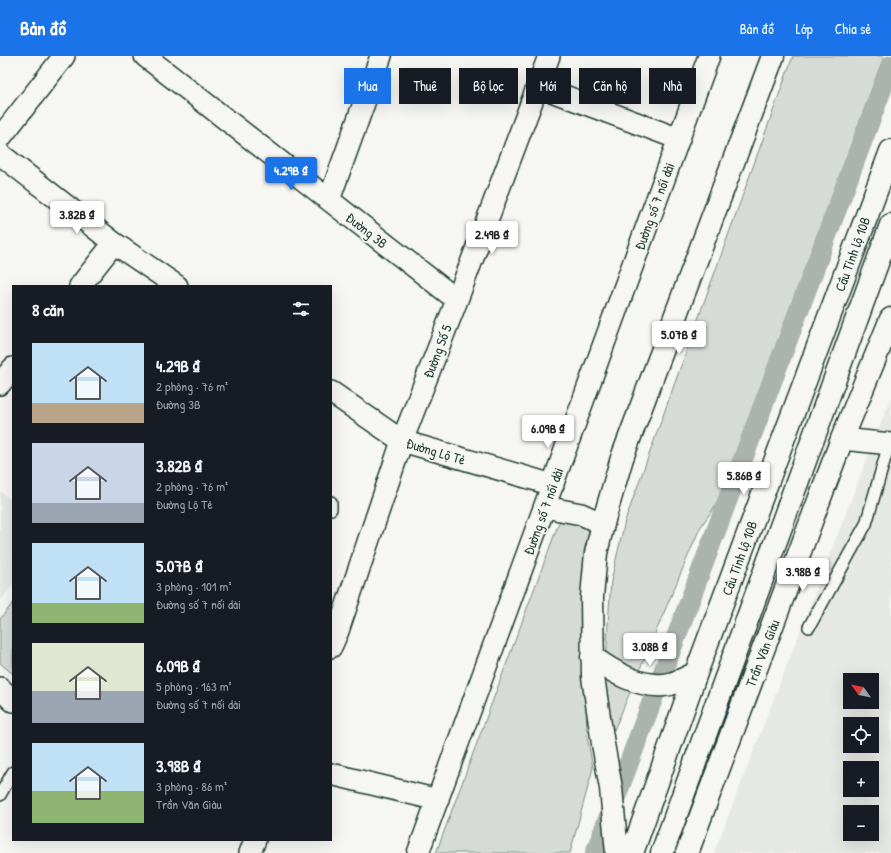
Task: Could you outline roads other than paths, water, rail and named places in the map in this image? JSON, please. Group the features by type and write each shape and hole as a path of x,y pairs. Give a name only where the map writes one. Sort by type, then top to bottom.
{"main road":[{"path":"617,853 611,788 603,744 592,597 596,553 622,458 773,56"},
{"name":"Cầu Tỉnh lộ 10B","path":"632,853 696,673 891,151"},
{"name":"Cầu Tỉnh lộ 10B","path":"662,853 891,226"},
{"name":"Trần Văn Giàu","path":"687,853 842,439 891,319"},
{"path":"597,667 644,684 664,685 678,682 696,673"}],"street":[{"path":"0,138 64,56"},
{"name":"Đường 3B","path":"145,56 458,300"},
{"path":"329,200 381,56"},
{"name":"Đường Số 5","path":"545,68 549,56"},
{"name":"Đường số 7 nối dài","path":"418,853 709,56"},
{"path":"571,98 678,139"},
{"name":"Đường Số 5","path":"333,634 402,441 458,300 531,104"},
{"path":"0,154 114,243 175,285"},
{"path":"81,285 114,243"},
{"path":"0,384 12,369"},
{"name":"Đường Lộ Tẻ","path":"332,393 402,441 553,485"},
{"path":"842,439 890,444"},
{"path":"545,507 581,514 603,524"},
{"path":"0,688 12,699"},
{"path":"332,774 438,800"},
{"path":"250,853 255,841"}],"lane":[{"path":"809,627 866,524 890,444"},
{"path":"0,795 12,774"}],"waterway":[{"path":"595,853 891,65"}]}
